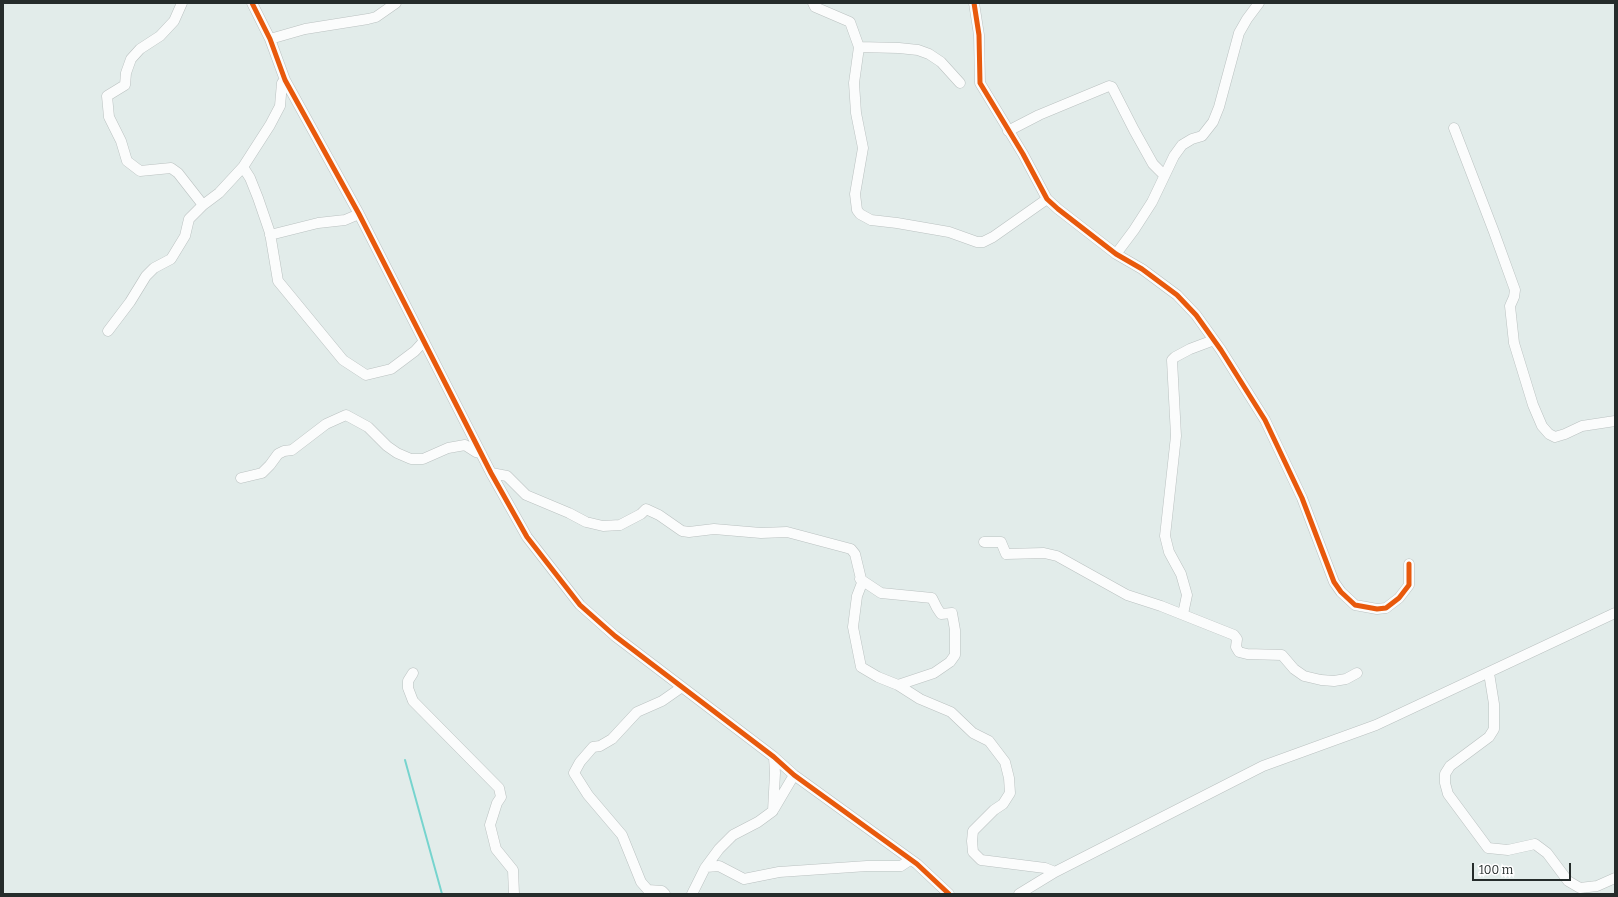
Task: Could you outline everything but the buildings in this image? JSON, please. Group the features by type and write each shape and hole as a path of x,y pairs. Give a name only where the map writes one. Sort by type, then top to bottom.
{"street":[{"path":"182,3 174,21 160,36 140,49 130,59 126,73 125,85 107,96 109,117 121,141 127,161 140,171 171,168 178,173 203,205"},
{"path":"252,3 270,39 285,80 359,214 491,473 527,537 580,605 615,636 774,757 794,775 917,864 950,894"},
{"path":"270,39 305,29 376,17 396,3"},
{"path":"812,3 815,7 850,22 859,46 854,83 856,112 863,148 855,194 857,210 860,214 871,220 949,232 977,242 983,242 1047,199"},
{"path":"974,3 978,35 980,83 1023,154 1047,199 1116,254 1142,269 1177,295 1196,315 1214,340 1265,420 1302,498 1334,582 1341,592 1355,605 1377,609 1386,608 1399,598 1409,585 1410,564"},
{"path":"1116,254 1152,202 1174,156 1182,145 1202,136 1213,122 1219,108 1240,33 1247,19 1259,3"},
{"path":"859,46 918,50 929,54 941,62 960,83"},
{"path":"108,331 130,302 146,276 154,268 171,259 185,236 190,219 203,205 219,193 243,167 270,125 280,106 282,83 285,80"},
{"path":"1008,131 1039,115 1109,86 1112,87 1153,164 1164,175"},
{"path":"1454,128 1515,290 1510,306 1514,343 1533,405 1542,426 1549,434 1555,437 1582,426 1615,421"},
{"path":"243,167 250,178 270,234 278,281 343,360 366,375 372,374 391,369 424,341"},
{"path":"270,234 318,223 345,220 359,214"},
{"path":"1183,614 1187,596 1181,574 1170,552 1166,536 1176,436 1172,360 1185,352 1214,340"},
{"path":"241,478 262,473 270,466 278,454 284,451 292,450 326,424 346,415 368,427 397,454 411,459 423,460 448,448 465,445 476,452 481,453"},
{"path":"491,473 507,476 526,495 569,513 586,522 603,526 620,525 641,514 646,509 659,515 682,531 689,532 714,528 761,533 787,532 851,549 855,554 862,583 857,596 853,627 861,667 878,677 898,685 920,699 951,712 973,733 989,741 1005,762 1009,778 1010,793 1003,804 994,810 973,831 973,852 981,860 1045,868 1055,872"},
{"path":"984,542 1001,542 1006,554 1044,553 1057,556 1127,595 1183,614 1234,635 1237,639 1236,647 1240,652 1247,654 1282,656 1294,669 1304,676 1334,681 1346,679 1357,673"},
{"path":"860,579 881,593 932,598 936,608 941,614 952,613 955,630 955,655 950,662 934,673 898,685"},
{"path":"1019,894 1055,872 1263,766 1376,725 1615,613"},
{"path":"413,673 408,681 408,688 413,701 499,788 501,797 497,803 490,825 496,850 513,870 514,894"},
{"path":"1489,673 1494,704 1494,729 1489,737 1450,766 1445,774 1445,783 1448,794 1488,848 1508,850 1535,844 1547,853 1568,880 1580,888 1598,886 1615,878"},
{"path":"664,894 662,891 644,890 622,834 588,795 574,773 580,762 593,747 600,746 612,739 637,712 662,701 682,687"},
{"path":"773,811 775,774 774,757"},
{"path":"692,894 706,867 719,849 733,835 758,822 773,811 794,775"},
{"path":"706,867 719,866 744,879 779,872 867,866 901,866 910,860"}],"waterway":[{"path":"405,760 442,894"}],"cycle path":[{"path":"252,3 270,39 285,80 359,214 491,473 527,537 580,605 615,636 774,757 794,775 917,864 949,894"},
{"path":"974,3 979,35 980,83 1023,154 1047,199 1116,254 1142,269 1177,295 1196,315 1221,350 1265,420 1302,498 1334,582 1341,592 1355,605 1377,609 1386,608 1399,598 1409,585 1409,564"}]}
